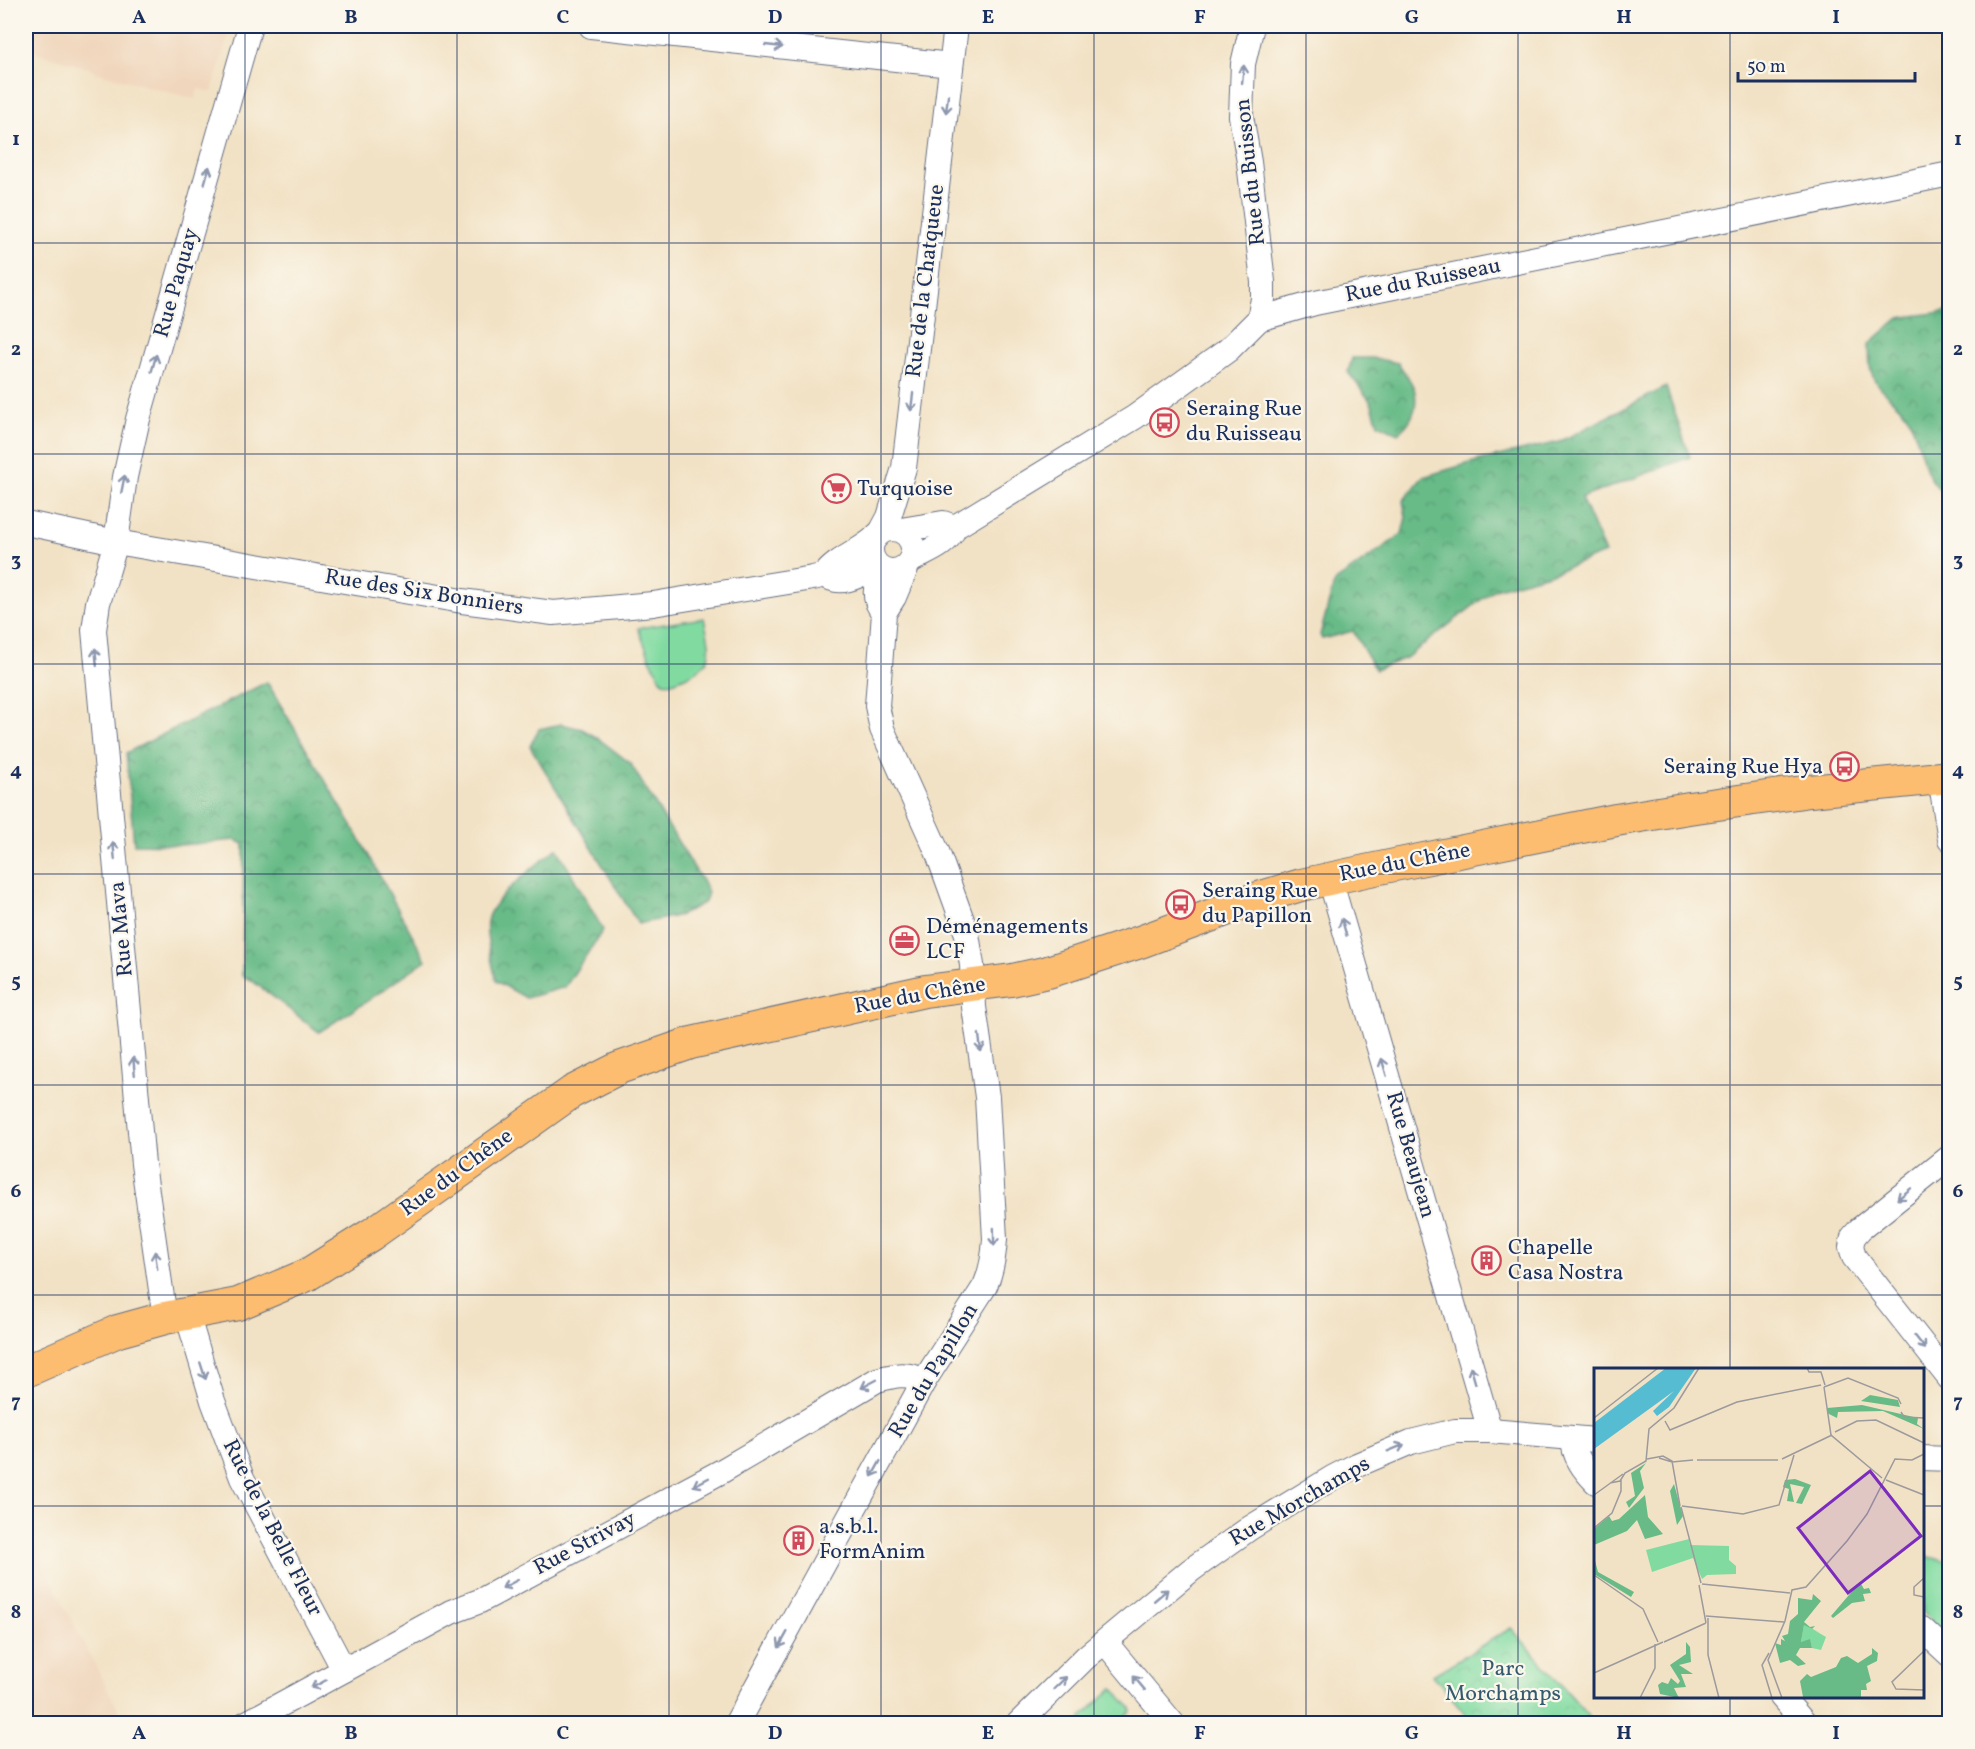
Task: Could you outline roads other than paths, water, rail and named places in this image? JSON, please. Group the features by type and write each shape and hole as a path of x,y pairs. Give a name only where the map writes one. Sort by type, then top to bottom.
{"main road":[{"name":"Rue du Chêne","path":"26,1371 118,1331 176,1316 238,1304 282,1287 322,1267 372,1234 572,1092 619,1068 691,1043 925,991 1012,980 1048,972 1301,885 1616,820 1810,791 1945,778"}],"street":[{"name":"Rue Paquay","path":"116,542 123,485 138,419 250,26"},
{"path":"591,26 951,65"},
{"name":"Rue de la Chatqueue","path":"886,533 904,468 956,26"},
{"name":"Rue du Buisson","path":"1252,26 1244,64 1241,116 1249,162 1263,282 1263,299 1259,319"},
{"name":"Rue du Ruisseau","path":"909,563 945,542 955,527 1136,417 1228,350 1259,319 1315,303 1950,174"},
{"name":"Rue des Six Bonniers","path":"26,523 116,542 462,601 553,613 653,604 825,575 834,580 852,578 879,567"},
{"path":"884,613 879,608 875,594 879,567 871,550 886,533 943,523 955,527"},
{"name":"Rue des Six Bonniers","path":"825,575 830,568 886,533"},
{"path":"886,533 911,539 914,546 894,597 884,613 877,698 879,718 955,898 967,934 974,985"},
{"name":"Rue Mava","path":"116,542 98,603 94,630 95,643 144,1173 176,1316"},
{"path":"879,567 894,572 909,563"},
{"path":"1945,778 1950,839"},
{"name":"Rue Beaujean","path":"1330,879 1490,1431"},
{"name":"Rue du Papillon","path":"736,1724 924,1381 986,1286 991,1271 995,1239 987,1097 974,1007 974,985"},
{"path":"1950,1157 1860,1230 1853,1237 1851,1247 1854,1257 1950,1379"},
{"name":"Rue de la Belle Fleur","path":"176,1316 202,1368 242,1478 344,1670"},
{"name":"Rue Strivay","path":"245,1724 451,1612 480,1600 722,1471 877,1380 904,1374 913,1375 924,1381"},
{"name":"Rue Morchamps","path":"1018,1724 1086,1657 1213,1554 1250,1528 1332,1478 1411,1442 1455,1431 1490,1431 1584,1439"},
{"path":"1584,1439 1573,1447 1577,1457 1594,1479"},
{"path":"1924,1458 1950,1459"},
{"path":"1924,1630 1950,1655"},
{"path":"1105,1642 1173,1724"},
{"path":"1783,1698 1804,1724"}],"place":[{"name":"Seraing Rue du Ruisseau","path":"1165,422"},
{"name":"Turquoise","path":"836,489"},
{"name":"Seraing Rue Hya","path":"1844,767"},
{"name":"Seraing Rue du Papillon","path":"1181,904"},
{"name":"Déménagements LCF","path":"905,940"},
{"name":"Chapelle Casa Nostra","path":"1487,1261"},
{"name":"a.s.b.l. FormAnim","path":"798,1540"}],"park label":[{"name":"Parc Morchamps","path":"1503,1682"}]}
